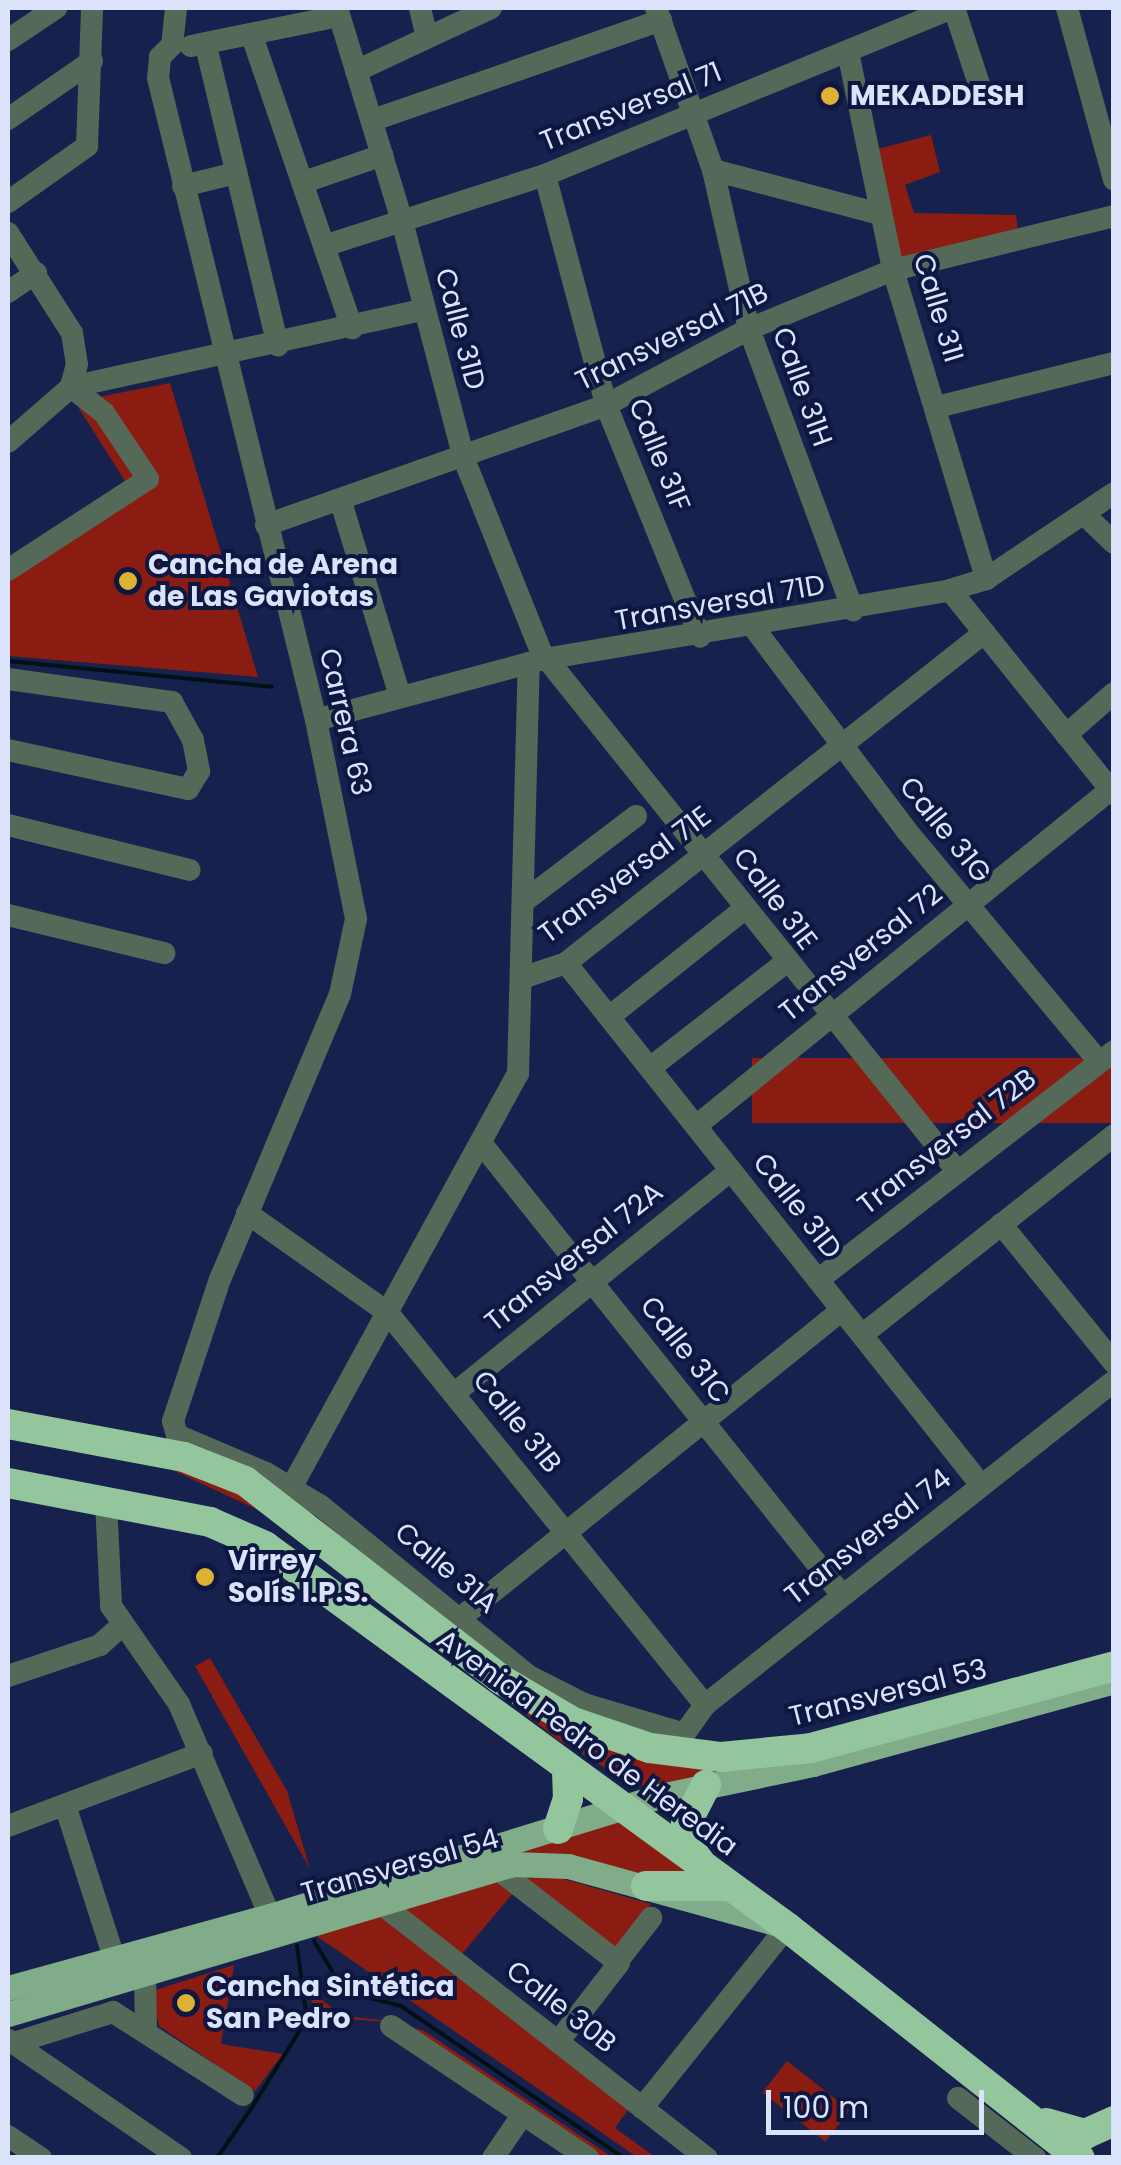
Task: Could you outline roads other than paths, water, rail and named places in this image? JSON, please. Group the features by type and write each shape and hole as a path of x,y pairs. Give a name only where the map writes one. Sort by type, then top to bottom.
{"highway":[{"name":"Avenida Pedro de Heredia","path":"8,1424 120,1444 173,1444 227,1472 287,1496 451,1626 500,1679 574,1722 678,1743"},
{"name":"Avenida Pedro de Heredia","path":"8,1483 229,1528 265,1546 567,1772 787,1927 1080,2158"},
{"name":"Transversal 53","path":"678,1743 750,1756 811,1748 1114,1666"},
{"path":"558,1829 568,1798 567,1772"},
{"path":"646,1886 717,1877 686,1834 692,1802 706,1785"},
{"path":"1017,2107 1071,2134 1097,2132 1114,2121"}],"main road":[{"name":"Transversal 54","path":"312,1912 558,1829 706,1785 814,1764 1114,1681"},
{"name":"Transversal 54","path":"8,1988 114,1958 276,1920 379,1902 496,1868 550,1864 646,1886 787,1927"},
{"name":"Transversal 54","path":"8,2014 144,1974 276,1920"}],"street":[{"path":"8,40 56,8"},
{"path":"8,202 88,146 92,8"},
{"name":"Carrera 63","path":"173,1444 174,1405 352,952 356,919 316,720 219,358 158,78 160,58 172,45 176,8"},
{"path":"420,8 426,33"},
{"path":"356,71 426,33 491,8"},
{"path":"953,8 980,90"},
{"name":"Transversal 71","path":"327,244 545,175 953,8"},
{"path":"1067,8 1114,180"},
{"path":"172,45 206,46 338,12"},
{"name":"Calle 31D","path":"338,12 384,155 464,458 540,661"},
{"path":"373,120 658,14"},
{"name":"Calle 31H","path":"658,14 713,170 748,330 852,610"},
{"path":"252,36 327,244 352,328"},
{"path":"206,46 278,345"},
{"name":"Calle 31I","path":"848,52 893,270 986,579"},
{"path":"8,119 92,62"},
{"path":"304,182 384,155"},
{"path":"713,170 880,214"},
{"path":"182,186 236,173"},
{"name":"Calle 31F","path":"545,175 606,405 700,637"},
{"name":"Transversal 71B","path":"266,525 341,502 339,496 464,458 606,405 748,330 893,270 1114,216"},
{"path":"8,233 36,273 77,348 71,388"},
{"path":"8,292 36,273"},
{"path":"8,442 71,388 163,371 422,310"},
{"path":"936,408 1114,364"},
{"path":"8,570 148,479 104,414 71,388"},
{"name":"Transversal 71D","path":"316,720 540,661 754,628 950,590 986,579 1114,493"},
{"path":"341,502 400,696"},
{"path":"1085,514 1114,544"},
{"path":"950,590 1112,792"},
{"name":"Calle 31G","path":"754,628 842,748 967,906 1106,1057"},
{"name":"Transversal 71E","path":"287,1496 518,1074 524,977 566,963 984,633"},
{"path":"524,977 540,661"},
{"name":"Calle 31E","path":"540,661 704,853 785,963 958,1172"},
{"path":"8,679 172,702 197,756 198,782 188,789 8,750"},
{"path":"1066,735 1114,692"},
{"name":"Transversal 72","path":"696,1126 1112,792"},
{"path":"527,899 636,816"},
{"path":"8,825 190,870"},
{"path":"609,1017 743,910"},
{"path":"8,915 164,953"},
{"name":"Calle 31D","path":"566,963 982,1486"},
{"path":"650,1068 785,963"},
{"name":"Transversal 72B","path":"818,1280 1106,1057"},
{"path":"862,1335 1114,1135"},
{"name":"Calle 31C","path":"481,1143 842,1596"},
{"name":"Transversal 72A","path":"456,1392 730,1170"},
{"name":"Calle 31B","path":"247,1214 388,1312 705,1705"},
{"path":"1001,1224 1114,1363"},
{"path":"451,1626 842,1310"},
{"name":"Transversal 74","path":"678,1743 705,1705 1114,1380"},
{"path":"109,1502 105,1589 122,1625 166,1679 276,1920"},
{"path":"8,1676 100,1645 122,1625"},
{"path":"8,1826 202,1753"},
{"path":"65,1805 114,1958"},
{"path":"496,1868 618,1963"},
{"name":"Calle 30B","path":"379,1902 707,2158"},
{"path":"558,2042 651,1918"},
{"path":"642,2108 787,1927"},
{"path":"144,1974 146,2032"},
{"name":"Transversal 54","path":"10,2042 91,1991"},
{"path":"10,2042 104,2013 118,2014 243,2094"},
{"path":"391,2026 588,2158"},
{"path":"10,2042 181,2158"},
{"path":"958,2098 1020,2153"},
{"path":"494,2158 523,2114"},
{"path":"8,2136 41,2158"}],"waterway":[{"path":"8,661 272,687"},
{"path":"314,1941 344,1991 401,2006 624,2158"},
{"path":"254,2104 307,2019 297,1946"},
{"path":"217,2158 253,2106"}],"place":[{"name":"MEKADDESH","path":"830,96"},
{"name":"Cancha de Arena de Las Gaviotas","path":"128,581"},
{"name":"Virrey Solís I.P.S.","path":"205,1577"},
{"name":"Cancha Sintética San Pedro","path":"186,2003"}]}
